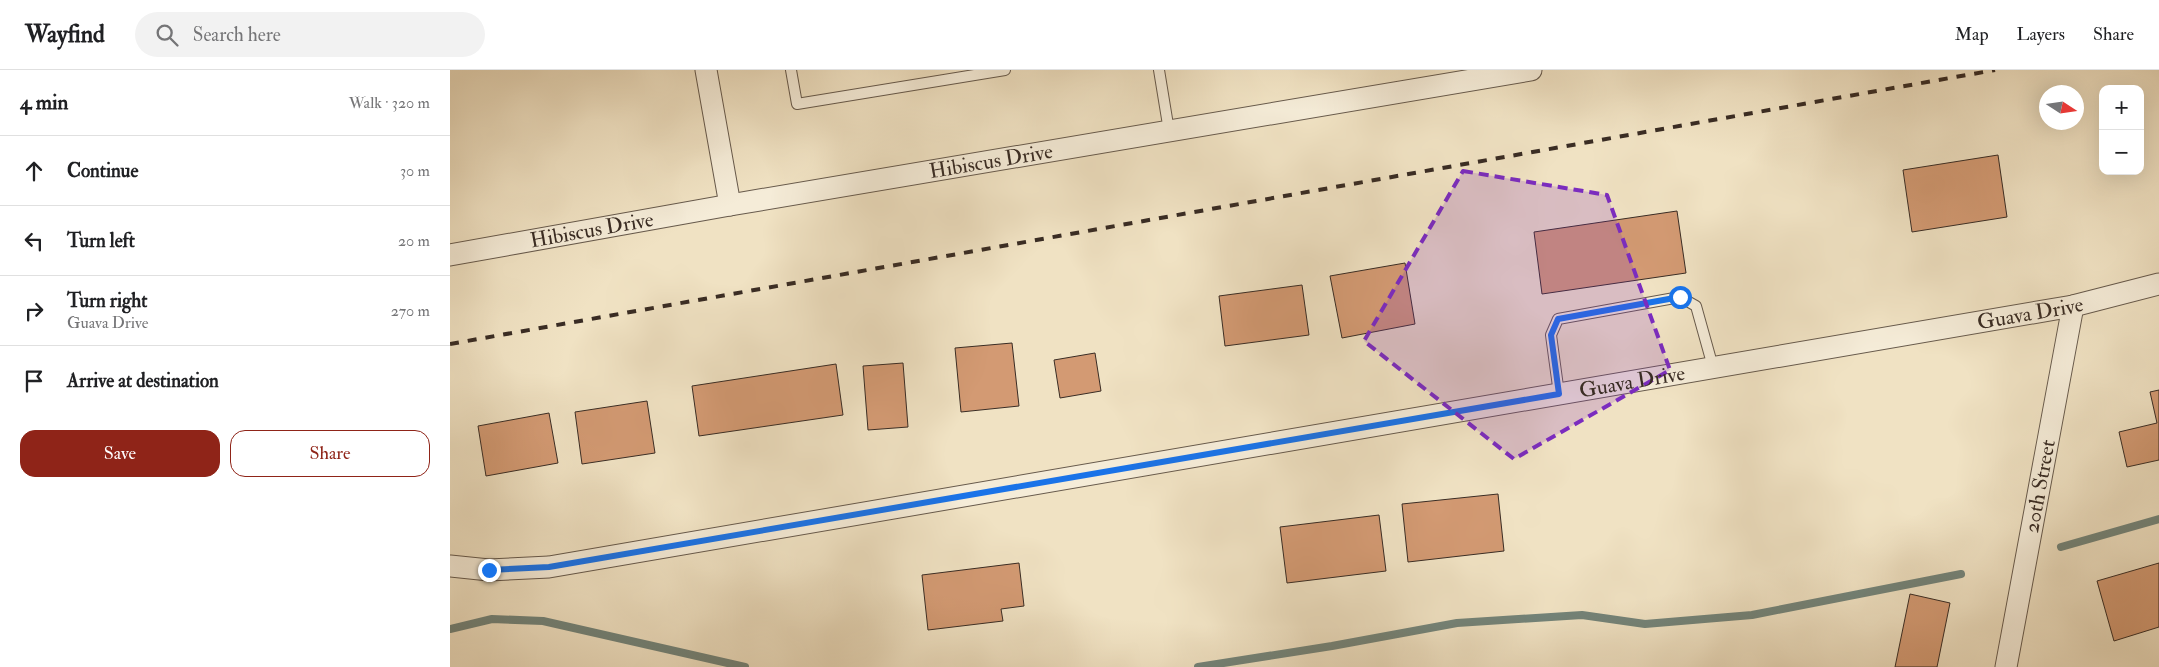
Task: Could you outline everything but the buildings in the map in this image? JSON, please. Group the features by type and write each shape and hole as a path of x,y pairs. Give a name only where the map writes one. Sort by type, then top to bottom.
{"street":[{"path":"706,70 730,205"},
{"name":"Hibiscus Drive","path":"450,256 730,205 1531,70"},
{"name":"Guava Drive","path":"450,566 489,570 549,567 2073,306 2159,284"},
{"name":"20th Street","path":"2006,667 2073,306"}],"lane":[{"path":"791,70 797,104 1005,70"},
{"path":"1159,70 1168,131"},
{"path":"1559,394 1551,335 1558,319 1662,300 1680,297 1696,306 1713,367"}],"highlighted area":[{"path":"1463,171 1607,195 1670,370 1514,459 1364,341"}],"waterway":[{"path":"2061,547 2159,519"},
{"path":"1198,667 1332,646 1457,623 1582,615 1645,624 1752,615 1961,574"},
{"path":"450,629 492,619 543,621 745,667"}],"railway":[{"path":"450,344 1995,70"}],"route":[{"path":"489,570 549,567 1559,394 1551,335 1558,319 1680,297"}]}
